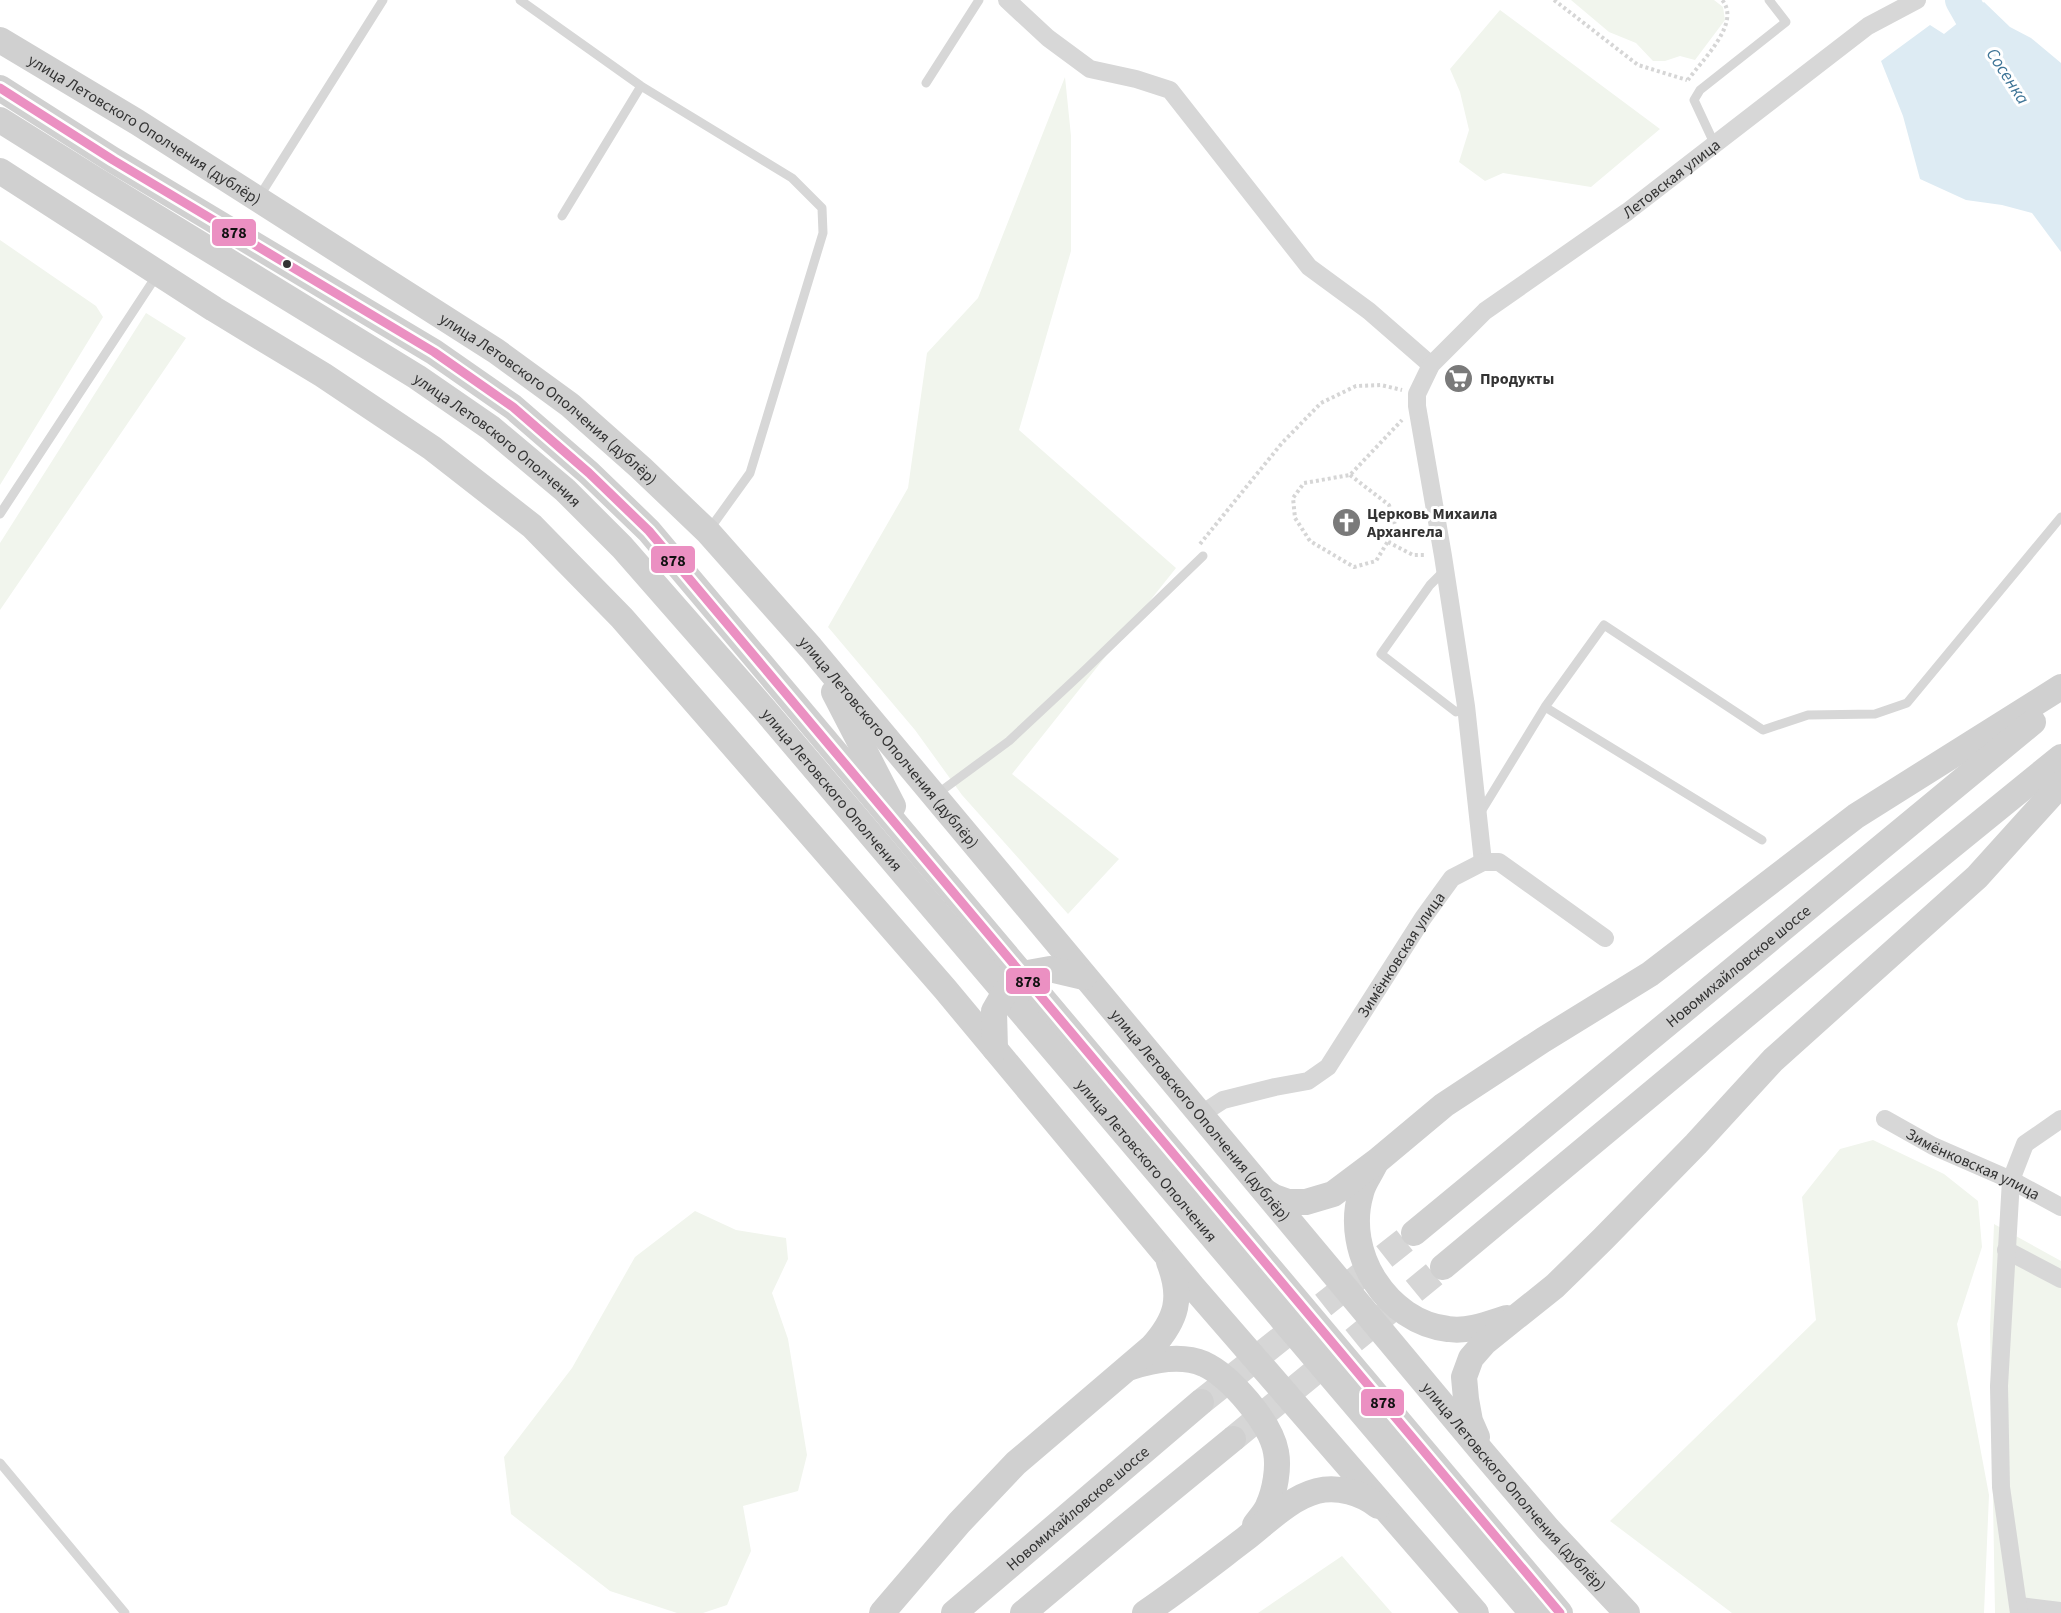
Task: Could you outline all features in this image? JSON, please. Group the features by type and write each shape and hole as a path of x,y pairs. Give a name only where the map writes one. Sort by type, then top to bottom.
{"street":[{"path":"1007,0 1048,38 1090,69 1137,79 1170,90 1309,267 1370,311 1431,365"},
{"name":"Летовская улица","path":"1417,400 1431,365 1485,311 1627,212 1868,26 1917,0"},
{"name":"улица Летовского Ополчения (дублёр)","path":"0,40 137,122 496,351 570,405 708,531 811,648 933,797 1484,1454 1548,1529 1627,1613"},
{"name":"улица Летовского Ополчения","path":"0,88 113,160 434,352 513,407 589,473 649,531 915,849 1013,983 1532,1613"},
{"name":"улица Летовского Ополчения","path":"0,120 417,377 491,428 565,490 622,547 748,691 962,945 1013,983 1560,1613"},
{"path":"0,171 323,375 432,448 532,526 622,618 945,989 1166,1254 1476,1613"},
{"path":"1417,400 1466,706 1483,862 1499,862 1605,938"},
{"path":"811,648 915,849"},
{"path":"1263,1190 1288,1202 1306,1202 1333,1194 1444,1105 1650,974 1856,816 2061,687"},
{"name":"Новомихайловское шоссе","path":"1414,1233 2061,699"},
{"path":"1443,1267 1836,939 2061,757"},
{"path":"1484,1454 1470,1421 1466,1399 1464,1377 1471,1358 1517,1315 1555,1286 1603,1239 1696,1144 1773,1059 1977,878 2061,784"},
{"name":"Зимёнковская улица","path":"1200,1115 1224,1100 1275,1087 1308,1082 1328,1067 1423,918 1452,878 1483,862"},
{"path":"995,1050 994,1011 1013,983 1050,969 1084,977"},
{"name":"Зимёнковская улица","path":"1886,1119 1933,1146 2011,1180 2061,1207"},
{"path":"2061,1119 2025,1144 2011,1180 1999,1386 2001,1487 2019,1610 2061,1611"},
{"path":"1377,1161 1361,1192 1357,1218 1359,1247 1369,1274 1384,1294 1404,1313 1426,1325 1451,1330 1479,1327 1517,1315"},
{"path":"2006,1250 2061,1279"},
{"path":"882,1613 959,1523 1016,1463 1152,1347 1166,1331 1174,1314 1178,1294 1175,1277 1166,1254"},
{"path":"1126,1369 1152,1360 1176,1359 1202,1364 1219,1374 1246,1398 1266,1426 1276,1451 1276,1478 1268,1506 1246,1538"},
{"name":"Новомихайловское шоссе","path":"954,1613 1201,1402"},
{"path":"1023,1613 1233,1439"},
{"path":"1145,1613 1278,1512 1302,1497 1318,1491 1335,1490 1354,1493 1373,1501 1392,1517"}],"lane":[{"path":"257,199 383,0"},
{"path":"520,0 641,86 792,178 822,208 823,233 750,473 708,531"},
{"path":"926,83 979,0"},
{"path":"1715,145 1694,100 1700,90 1786,22 1770,0"},
{"path":"562,216 641,86"},
{"path":"0,513 159,273"},
{"path":"1479,817 1545,707 1604,625 1763,730 1808,716 1875,714 1907,703 2061,517"},
{"path":"933,797 1009,741 1085,670 1200,552"},
{"path":"1444,563 1381,654 1456,712 1466,706"},
{"path":"1545,707 1762,840"},
{"path":"0,1463 125,1613"}],"path":[{"path":"1554,0 1638,65 1688,80 1696,97"},
{"path":"1688,80 1726,29 1729,15 1722,0"},
{"path":"1200,552 1282,443 1321,403 1356,386 1381,385 1417,400 1350,476 1304,483 1293,498 1295,518 1310,541 1354,567 1376,561 1396,528 1389,505 1350,476"},
{"path":"1388,542 1413,555 1444,563"}],"shaded area":[{"path":"1571,0 1714,0 1723,7 1725,20 1695,60 1680,56 1665,61 1653,61 1636,43 1609,32"},
{"path":"1500,10 1660,129 1591,187 1503,173 1485,181 1459,162 1469,130 1460,92 1450,69"},
{"path":"1065,77 1071,136 1071,251 1019,430 1176,568 1012,774 1119,859 1068,914 962,795 915,730 828,627 908,488 927,353 978,298"},
{"path":"0,240 96,306 103,317 0,485"},
{"path":"146,313 186,338 0,610 0,543"},
{"path":"1873,1140 1944,1174 1978,1201 1982,1247 1957,1324 1989,1495 1984,1613 1732,1613 1610,1521 1816,1320 1802,1197 1840,1149"},
{"path":"695,1211 736,1230 786,1238 788,1259 772,1293 788,1339 807,1455 798,1491 743,1506 751,1551 727,1605 703,1613 677,1613 610,1591 511,1514 504,1457 572,1368 635,1257"},
{"path":"1994,1224 2061,1261 2061,1613 1995,1613 1990,1328"},
{"path":"1342,1556 1392,1613 1258,1613"}],"water":[{"path":"1984,2 2010,27 2031,38 2061,63 2061,252 2032,213 2002,205 1966,200 1920,179 1903,116 1881,61 1930,25 1944,34"}],"waterway":[{"name":"Сосенка","path":"1962,0 1992,53"}],"tunnel":[{"path":"1201,1402 1414,1233"},
{"path":"1233,1439 1443,1267"}],"transit line":[{"name":"878","path":"0,88 113,160 434,352 513,407 589,473 649,531 1560,1613"}],"place":[{"name":"Продукты","path":"1459,378"},
{"name":"Церковь Михаила Архангела","path":"1346,522"}]}
